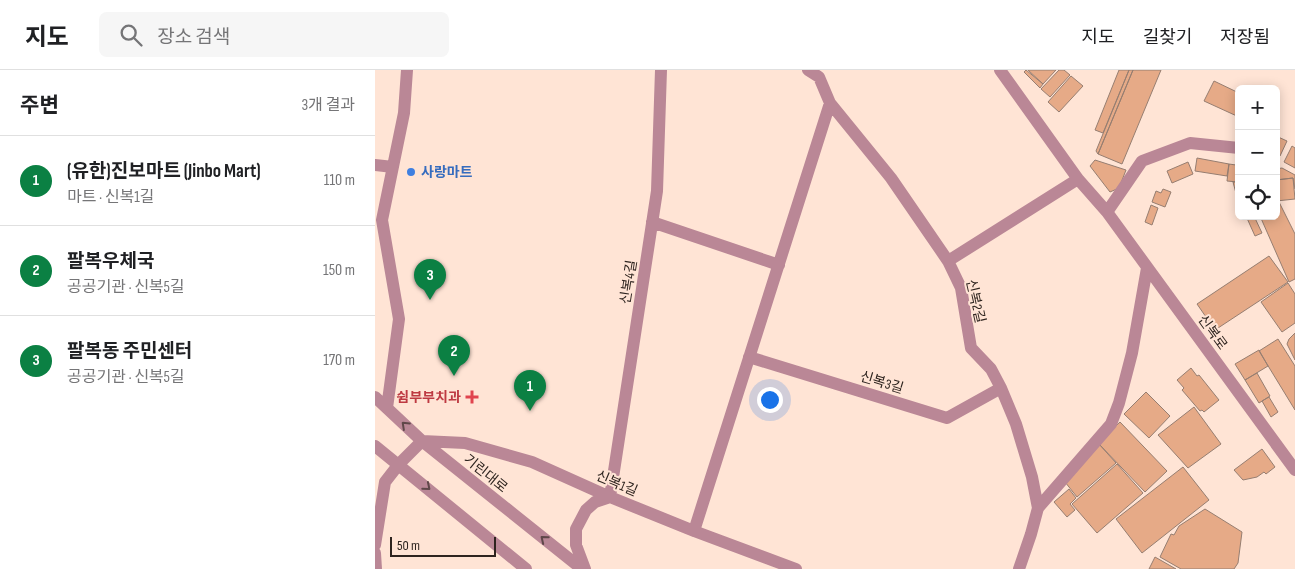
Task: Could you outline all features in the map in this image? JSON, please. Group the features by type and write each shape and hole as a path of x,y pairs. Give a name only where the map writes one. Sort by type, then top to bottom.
{"street":[{"path":"387,408 399,319 382,220 404,113 407,70"},
{"name":"신복4길","path":"610,497 657,191 661,70"},
{"name":"신복2길","path":"808,70 819,78 831,104 891,178 948,260 961,288 971,348 991,369 1001,388 1016,424 1032,477 1038,508 1019,569"},
{"name":"신복로","path":"1000,70 1078,179 1107,212 1295,470"},
{"path":"694,531 831,104"},
{"path":"1107,212 1142,161 1190,144 1235,148"},
{"path":"375,165 393,167"},
{"path":"948,260 1078,179"},
{"path":"652,222 779,264"},
{"path":"1038,508 1111,424 1119,403 1132,353 1147,268"},
{"name":"신복3길","path":"749,357 947,418 1001,388"},
{"name":"기린대로","path":"375,397 422,441 583,569"},
{"path":"375,545 385,482 399,464 422,441"},
{"name":"신복1길","path":"422,441 465,442 523,459 694,531 796,569"},
{"path":"375,446 526,569"},
{"path":"583,569 576,546 576,529 586,510 595,502 610,497"},
{"path":"375,553 376,569"}],"building":[{"path":"1026,70 1043,84 1040,88 1024,72"},
{"path":"1028,70 1056,70 1043,84"},
{"path":"1059,70 1064,70 1070,75 1050,97 1041,89"},
{"path":"1119,70 1129,70 1103,133 1095,130"},
{"path":"1129,70 1133,70 1098,154 1096,151"},
{"path":"1133,70 1161,70 1122,164 1098,154"},
{"path":"1071,76 1083,86 1059,112 1048,102"},
{"path":"1214,81 1235,91 1235,115 1204,101"},
{"path":"1280,138 1287,141 1280,156"},
{"path":"1292,146 1295,148 1295,168 1284,162"},
{"path":"1197,158 1229,164 1227,176 1195,171"},
{"path":"1095,160 1126,170 1119,188 1110,192 1090,166"},
{"path":"1188,162 1193,174 1172,183 1167,171"},
{"path":"1229,164 1235,165 1235,182 1227,181"},
{"path":"1280,168 1295,175 1295,189 1293,178 1280,180"},
{"path":"1293,178 1295,199 1280,201 1280,180"},
{"path":"1163,189 1171,192 1165,207 1152,202 1156,191 1161,193"},
{"path":"1280,204 1295,234 1295,279 1289,282 1262,220 1280,220"},
{"path":"1151,205 1158,208 1152,225 1145,222"},
{"path":"1248,220 1256,220 1262,233 1255,236"},
{"path":"1269,256 1288,282 1215,330 1197,304"},
{"path":"1288,283 1295,294 1295,323 1282,332 1261,302"},
{"path":"1295,333 1295,360 1287,344"},
{"path":"1278,339 1295,366 1295,410 1259,351"},
{"path":"1259,350 1268,366 1245,380 1235,364"},
{"path":"1191,368 1219,400 1204,412 1200,411 1182,390 1184,388 1177,380"},
{"path":"1257,373 1270,396 1259,403 1245,380"},
{"path":"1146,392 1170,416 1149,438 1124,414"},
{"path":"1269,397 1278,412 1271,417 1262,401"},
{"path":"1194,407 1221,444 1188,468 1158,435"},
{"path":"1120,422 1167,471 1145,492 1098,443"},
{"path":"1099,444 1116,463 1077,497 1065,482"},
{"path":"1262,449 1275,467 1266,474 1264,472 1257,477 1243,480 1234,470"},
{"path":"1117,464 1143,493 1097,533 1072,504"},
{"path":"1183,467 1209,500 1142,553 1116,519"},
{"path":"1069,489 1076,498 1070,504 1075,510 1067,517 1054,502"},
{"path":"1205,509 1242,532 1238,563 1234,569 1181,569 1160,557 1171,534 1174,535 1179,526"},
{"path":"1155,557 1176,569 1149,569"}],"place":[{"name":"사랑마트","path":"411,172"},
{"name":"팔복동 주민센터","path":"430,300"},
{"name":"팔복우체국","path":"454,376"},
{"name":"쉼부부치과","path":"472,397"},
{"name":"(유한)진보마트 (Jinbo Mart)","path":"530,411"}]}
